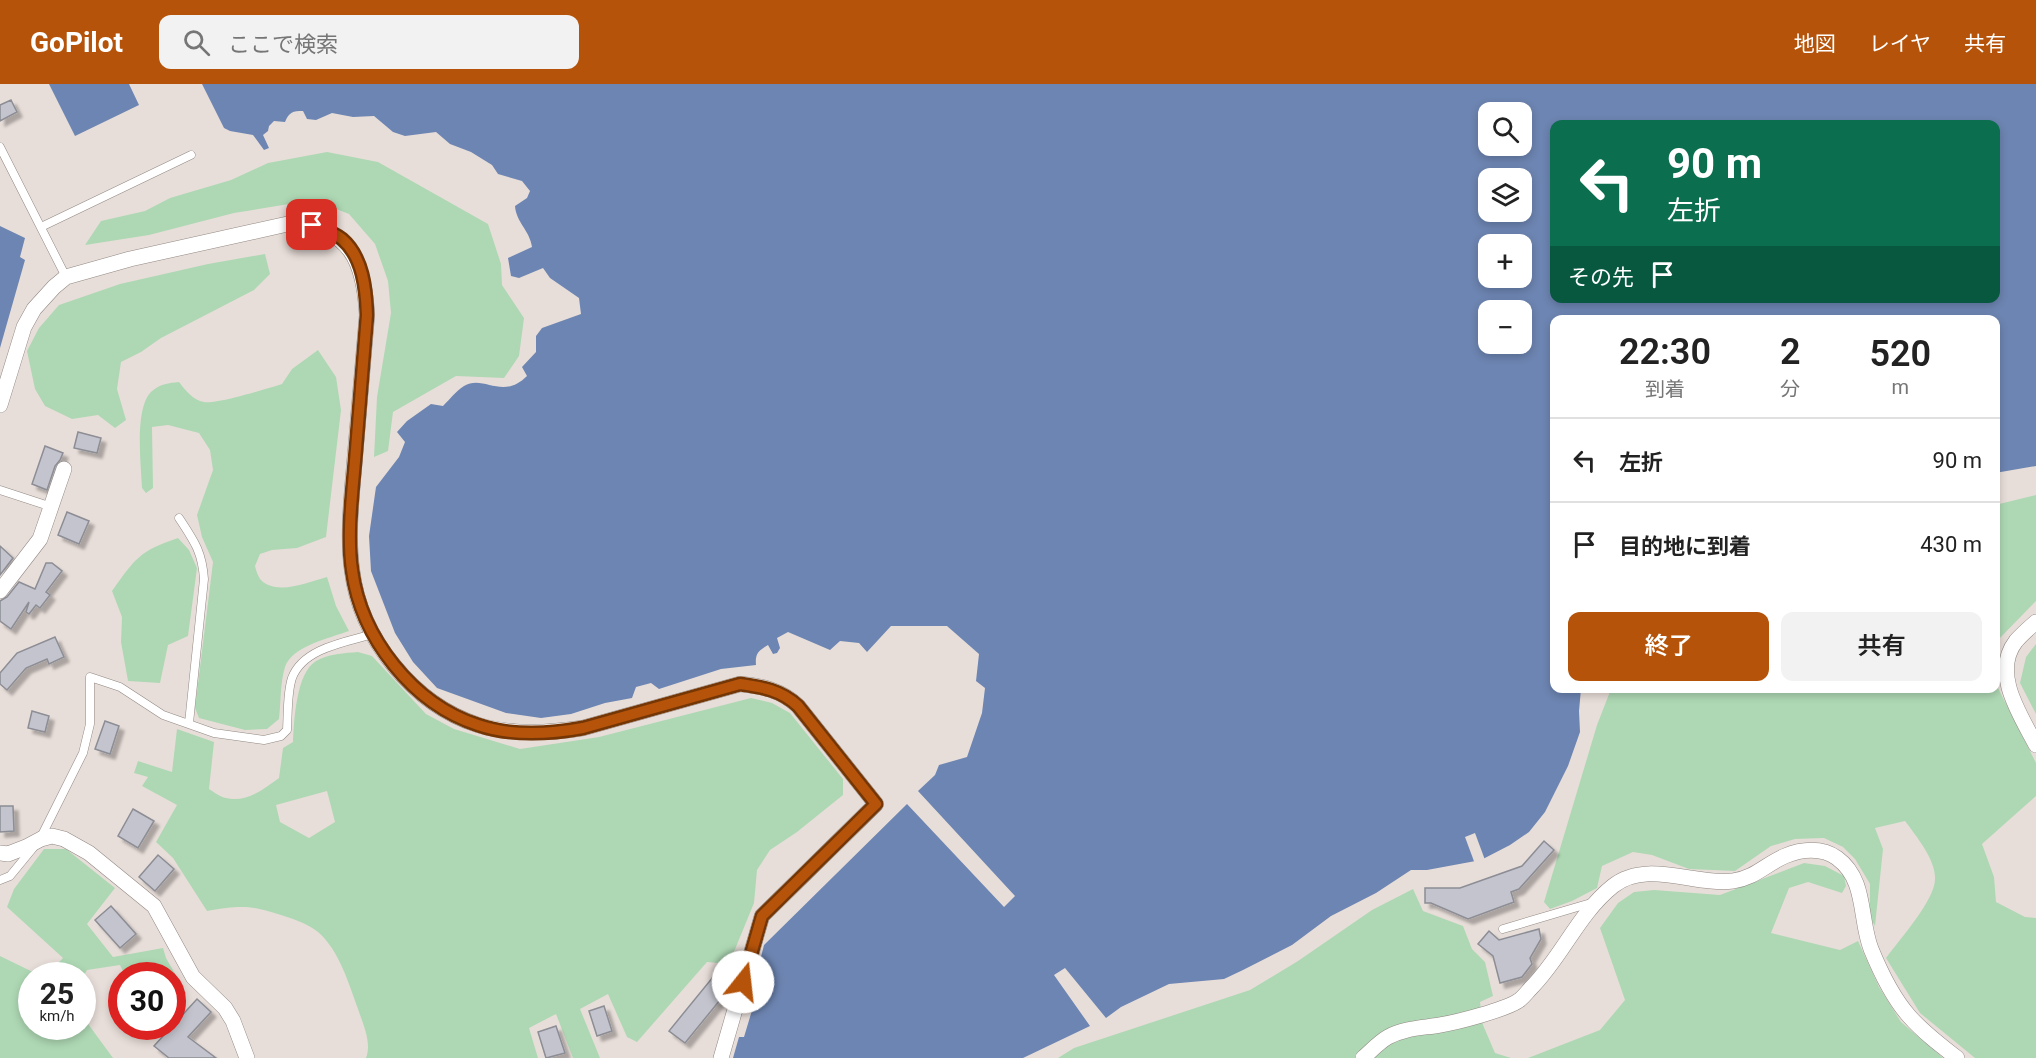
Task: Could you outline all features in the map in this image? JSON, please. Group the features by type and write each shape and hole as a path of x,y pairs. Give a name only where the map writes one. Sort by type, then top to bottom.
{"street":[{"path":"0,405 24,327 34,309 54,286 66,277 130,259 292,223 312,225 342,239 353,252 362,272 366,288 367,315 351,505 352,569 358,597 373,634 394,666 427,697 458,718 480,726 531,733 566,731 626,717 740,684 762,687 787,696 798,706 876,804 762,916 722,1058"},
{"path":"0,591 40,539 64,469"},
{"path":"2036,622 2014,643 2007,661 2007,681 2014,702 2036,745"},
{"path":"0,853 8,854 52,836 64,838 96,858 154,906 193,977 225,1008 233,1021 248,1058"},
{"path":"1364,1058 1387,1038 1409,1029 1443,1024 1519,1001 1544,975 1583,916 1621,880 1634,876 1667,874 1717,882 1733,881 1749,878 1775,861 1802,850 1825,851 1847,866 1860,894 1870,947 1893,991 1908,1015 1939,1045 1957,1058"}],"lane":[{"path":"0,147 66,277"},
{"path":"41,227 191,155"},
{"path":"0,490 52,507"},
{"path":"179,518 193,539 202,559 204,579 189,723"},
{"path":"0,880 10,876 40,839 83,753 90,724 90,677 120,687 163,715 224,734 264,740 281,736 287,730 292,679 300,664 312,655 334,645 373,634"},
{"path":"1503,929 1598,901"}],"green space":[{"path":"327,152 378,162 488,224 501,264 502,285 524,318 519,356 504,378 456,376 393,412 388,451 374,457 377,397 391,313 388,281 375,244 349,214 313,200 234,213 149,235 85,245 101,221 145,211 170,198 231,180 268,163"},
{"path":"265,254 270,274 254,290 161,338 121,362 117,389 126,420 115,428 98,415 72,419 45,406 35,389 27,351 39,328 59,305 120,284"},
{"path":"318,350 336,377 341,410 326,537 297,548 272,550 260,554 255,566 261,580 275,587 293,586 327,577 336,606 349,631 312,644 295,654 289,660 283,673 279,719 267,729 245,730 199,718 195,708 213,562 202,537 197,515 213,470 210,450 199,433 168,425 152,427 153,488 146,493 142,488 140,451 143,410 146,399 152,391 168,383 179,382 193,397 204,402 242,396 282,384 292,369"},
{"path":"2036,495 2036,601 2000,638 2000,504"},
{"path":"178,538 189,550 197,568 188,636 168,645 160,683 128,681 121,642 122,617 112,591 139,557 154,547"},
{"path":"2036,644 2036,714 2020,683 2026,657"},
{"path":"358,652 372,656 426,714 454,729 520,749 599,737 751,698 772,703 790,713 843,779 843,795 797,832 770,850 757,870 754,903 729,964 707,962 637,1042 627,1037 608,994 580,1009 600,1058 573,1058 556,1014 529,1028 538,1058 366,1058 367,1040 351,989 332,948 325,939 306,924 263,910 238,907 207,911 173,858 156,842 177,805 142,786 148,777 134,773 138,761 172,772 177,729 214,742 209,789 222,797 233,799 248,797 261,790 279,778 283,748 293,742 297,698 309,667 326,657","holes":["327,791 335,822 309,838 280,822 276,805"]},
{"path":"2000,692 2036,763 2036,796 1982,844 1994,877 1996,902 2025,917 2036,918 2036,1058 1975,1058 1920,1013 1886,958 1923,908 1935,879 1929,856 1905,821 1875,828 1883,849 1875,926 1870,918 1870,884 1855,859 1843,847 1824,838 1795,839 1771,846 1735,871 1689,869 1652,855 1633,852 1602,866 1597,888 1550,909 1544,902 1597,725 1609,693"},
{"path":"44,849 66,849 115,888 87,924 113,957 163,948 168,962 108,962 108,967 96,969 96,962 59,962 63,958 7,907 14,889"},
{"path":"1804,863 1825,866 1844,876 1846,886 1842,893 1808,882 1789,888 1771,933 1840,950 1858,941 1879,987 1901,1022 1943,1058 1528,1058 1600,1030 1625,1000 1600,928 1618,903 1634,892 1654,890 1720,895"},
{"path":"1413,889 1423,911 1463,926 1472,949 1485,962 1493,996 1480,1002 1483,1025 1495,1053 1511,1058 1058,1058 1074,1048 1250,990 1298,961 1372,910"},
{"path":"0,956 18,965 18,1040 96,1040 96,1035 113,1058 0,1058"}],"water":[{"path":"49,84 129,84 139,105 75,136"},
{"path":"202,84 2036,84 2036,466 2000,472 2000,315 1550,315 1550,693 1581,693 1580,732 1568,766 1545,812 1529,832 1481,860 1427,870 1411,870 1376,893 1331,916 1292,945 1243,970 1224,979 1169,984 1121,1007 1106,1018 1065,968 1054,975 1090,1026 1023,1058 733,1058 739,1037 744,1037 762,977 757,973 764,945 907,804 1004,907 1015,896 918,791 935,775 939,765 967,757 982,713 985,688 976,681 979,654 947,626 891,626 867,652 859,643 840,641 830,650 788,632 777,638 780,648 777,653 773,654 768,645 760,651 756,658 756,665 721,669 659,689 651,683 636,687 632,698 605,703 571,714 541,718 506,713 437,688 413,662 395,633 371,571 369,536 376,487 399,457 405,442 397,432 407,421 431,404 443,406 461,388 471,383 501,387 518,383 527,376 522,367 536,352 536,336 542,328 581,314 579,298 550,278 543,268 519,278 511,276 508,258 532,247 515,206 527,198 530,191 522,181 498,174 492,165 471,152 450,144 436,132 405,136 393,132 374,116 353,117 332,113 316,120 307,119 303,111 297,111 290,114 285,122 274,121 269,126 268,131 263,135 269,148 264,150 253,135 224,128"},
{"path":"0,226 25,238 20,257 25,260 0,348"}],"pier":[{"path":"1475,833 1485,860 1475,864 1465,837"}],"building":[{"path":"11,100 17,112 0,121 0,105"},
{"path":"78,432 101,438 97,453 74,448"},
{"path":"45,446 63,453 55,466 47,490 32,484"},
{"path":"67,512 89,521 79,544 58,535"},
{"path":"0,546 13,558 0,575"},
{"path":"46,563 52,563 62,571 46,592 50,595 40,608 36,605 29,614 26,612 29,602 11,629 0,621 0,601 7,597 19,582 35,589"},
{"path":"55,637 64,657 49,664 47,659 26,668 7,690 0,684 0,673 17,653"},
{"path":"32,711 49,716 45,732 28,728"},
{"path":"105,721 119,726 110,754 95,749"},
{"path":"0,806 13,806 14,831 0,832"},
{"path":"133,809 154,821 138,848 118,836"},
{"path":"1544,841 1554,850 1519,889 1511,892 1514,902 1468,919 1431,903 1425,903 1425,888 1460,888 1522,866"},
{"path":"158,855 174,869 155,891 139,877"},
{"path":"111,906 136,934 120,948 95,920"},
{"path":"1539,929 1541,939 1530,958 1532,964 1522,977 1500,983 1493,956 1478,944 1489,931 1499,940"},
{"path":"713,977 730,992 727,1000 725,1004 720,1000 685,1043 669,1031"},
{"path":"197,999 211,1012 188,1037 216,1058 169,1058 154,1046 159,1040 186,1040 186,1011"},
{"path":"604,1006 612,1031 597,1036 589,1011"},
{"path":"556,1026 565,1053 546,1058 538,1032"}],"route":[{"path":"312,225 342,239 353,252 366,288 367,315 351,505 352,569 358,597 373,634 394,666 427,697 458,718 480,726 531,733 583,728 740,684 762,687 787,696 798,706 876,804 762,916 743,982"}]}
